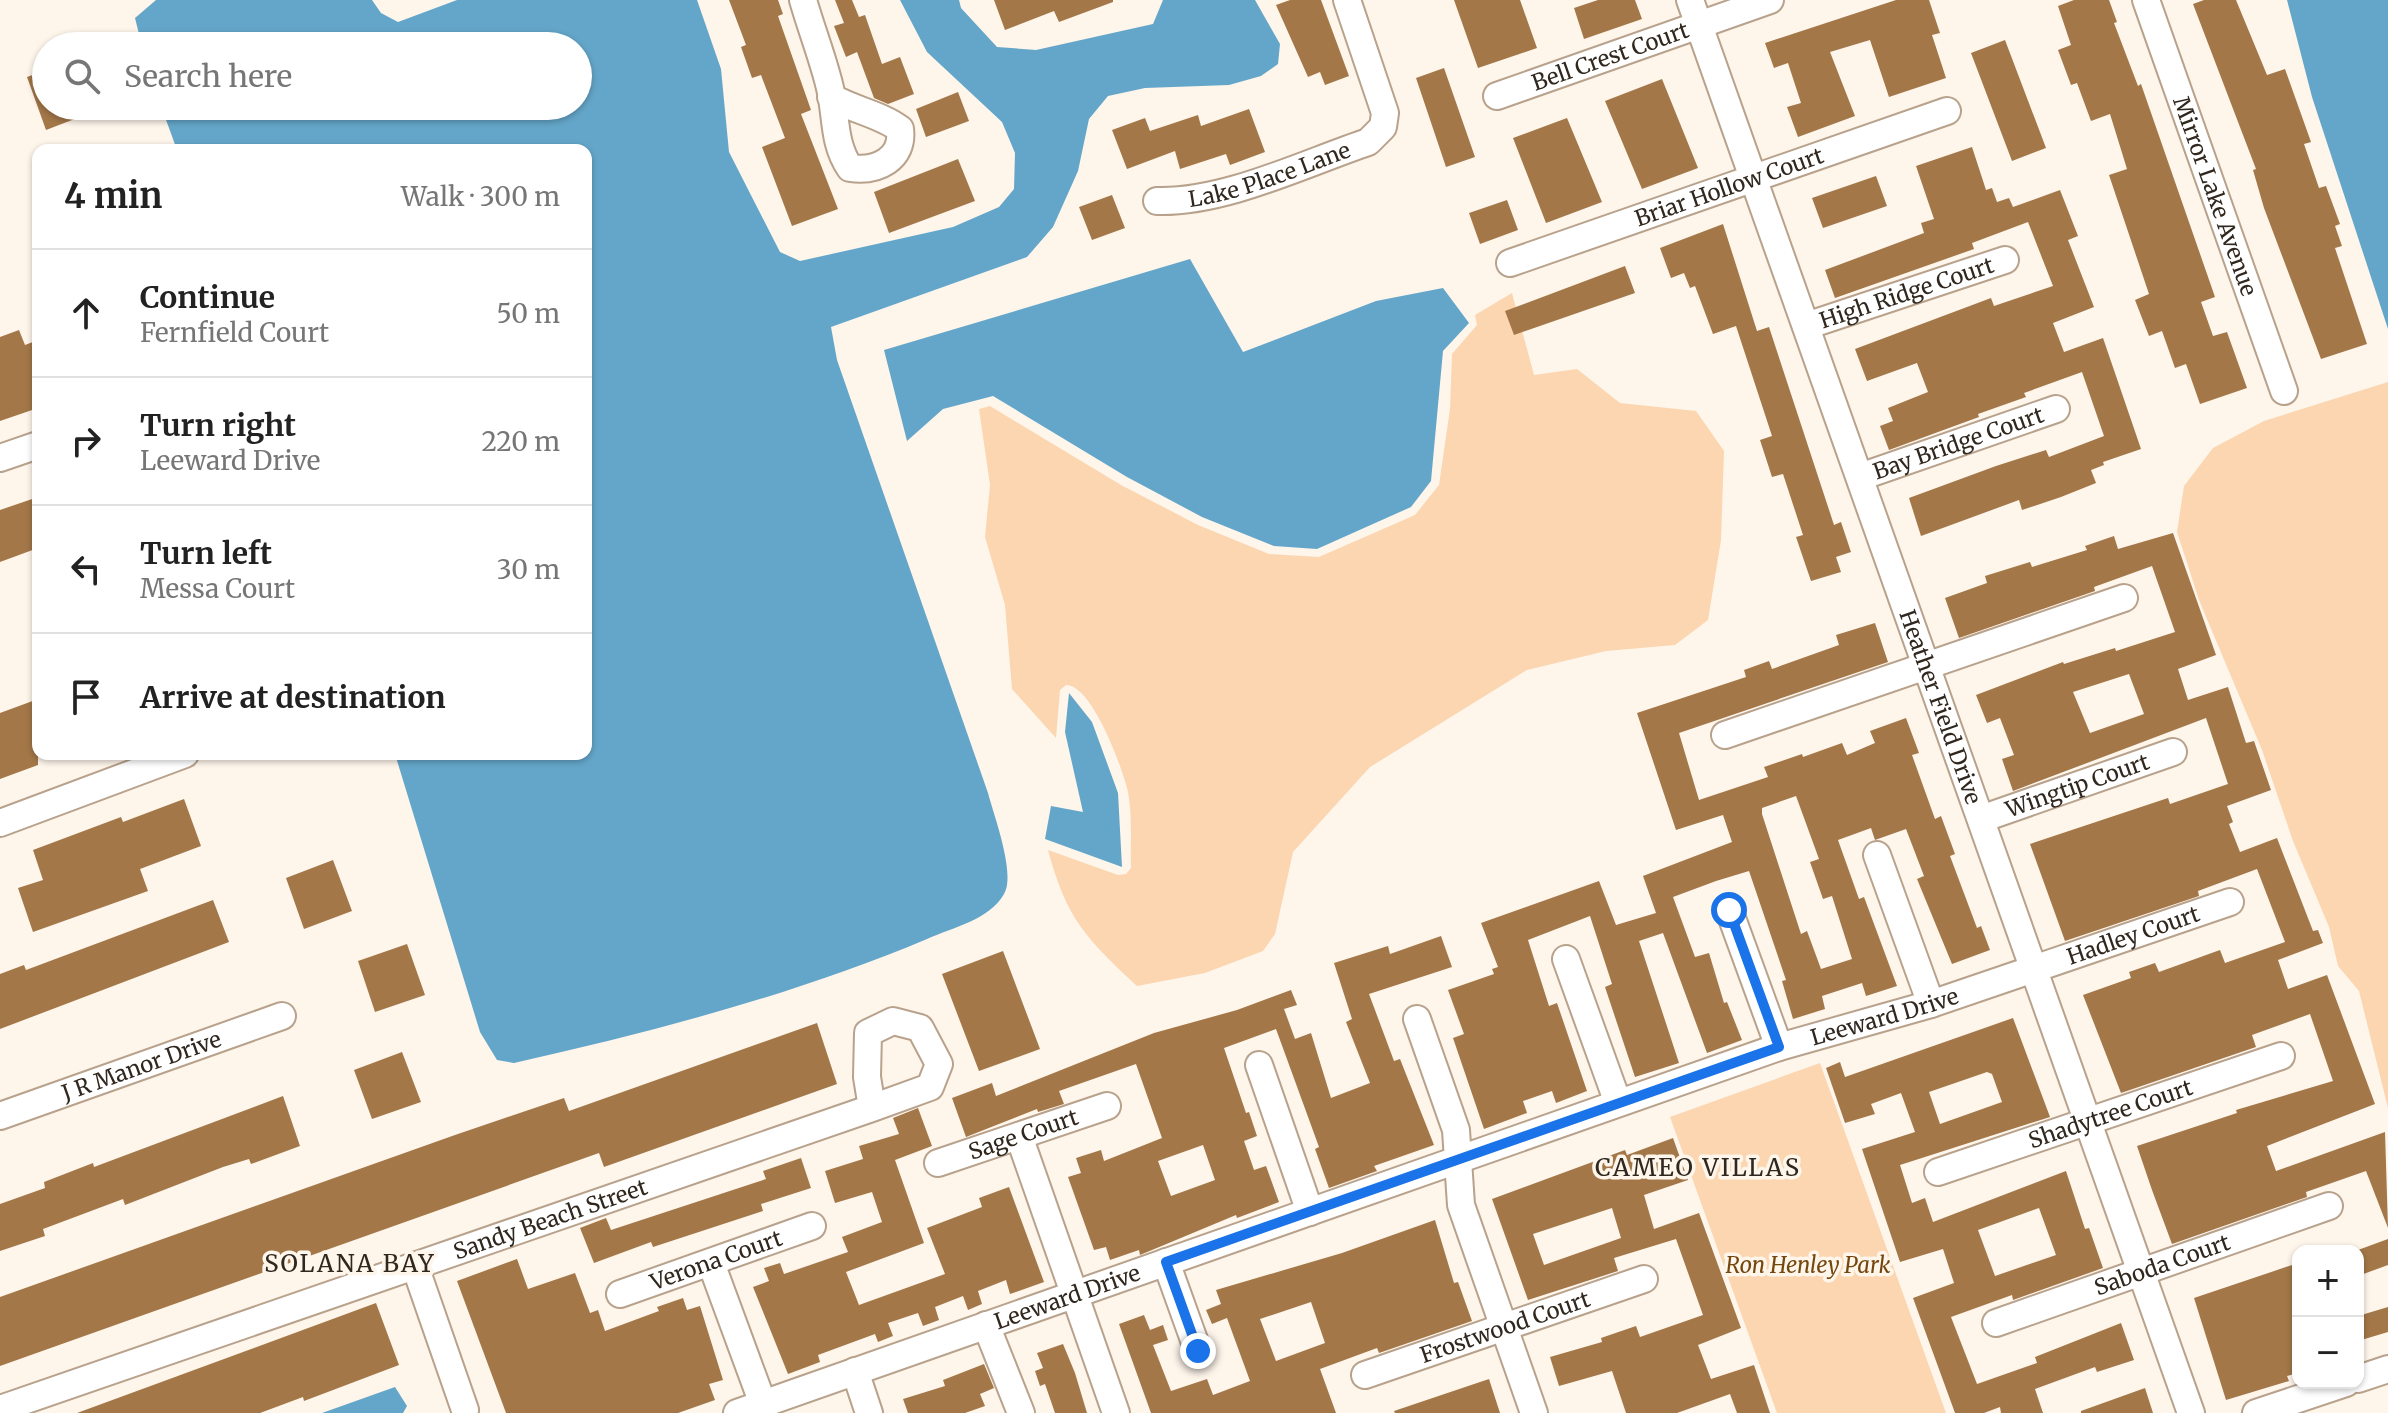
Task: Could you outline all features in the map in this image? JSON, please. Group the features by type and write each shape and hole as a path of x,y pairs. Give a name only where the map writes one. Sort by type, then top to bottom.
{"street":[{"path":"803,0 831,97"},
{"name":"Lake Place Lane","path":"1157,201 1183,202 1220,193 1368,142 1383,127 1385,113 1347,0"},
{"name":"Bell Crest Court","path":"1497,96 1694,12 1770,0"},
{"name":"Mirror Lake Avenue","path":"2146,0 2284,391"},
{"name":"Heather Field Drive","path":"1694,12 2191,1413"},
{"name":"Briar Hollow Court","path":"1510,263 1947,111"},
{"name":"High Ridge Court","path":"1806,326 2005,260"},
{"name":"Bay Bridge Court","path":"1860,477 2056,409"},
{"path":"0,458 32,447"},
{"path":"1725,735 2124,598"},
{"name":"Wingtip Court","path":"1981,819 2173,752"},
{"path":"0,823 169,760"},
{"path":"1877,855 1931,1004"},
{"name":"Hadley Court","path":"2035,971 2230,902"},
{"path":"1729,910 1779,1047"},
{"path":"1566,959 1618,1103"},
{"name":"Leeward Drive","path":"737,1413 1779,1047 2035,971"},
{"name":"J R Manor Drive","path":"0,1116 282,1016"},
{"path":"1417,1019 1456,1130 1461,1205 1534,1413"},
{"name":"Shadytree Court","path":"1938,1172 2281,1056"},
{"path":"1259,1065 1310,1212"},
{"name":"Sage Court","path":"938,1163 1107,1106"},
{"name":"Sandy Beach Street","path":"0,1409 872,1108"},
{"path":"1019,1136 1116,1413"},
{"name":"Saboda Court","path":"1996,1323 2329,1206"},
{"name":"Verona Court","path":"620,1294 812,1226"},
{"path":"1166,1262 1198,1351"},
{"path":"711,1263 763,1404"},
{"path":"415,1266 465,1410"},
{"name":"Frostwood Court","path":"1365,1375 1644,1279"},
{"path":"986,1325 1021,1413"},
{"path":"2364,1377 2388,1369"},
{"path":"855,1371 869,1413"},
{"path":"2256,1413 2328,1389"}],"green space":[{"path":"1512,293 1534,375 1577,369 1620,403 1696,411 1724,451 1721,540 1708,620 1675,645 1606,651 1527,670 1370,767 1293,852 1275,934 1263,951 1205,973 1137,986 1080,926 1063,894 1048,850 1118,875 1126,874 1131,868 1129,797 1119,762 1104,728 1086,698 1076,688 1066,685 1060,690 1056,738 1012,689 1005,605 985,537 990,485 979,409 990,406 1121,485 1198,525 1269,554 1319,557 1415,515 1439,485 1450,409 1452,354 1477,325 1475,315"},
{"path":"2388,382 2388,1108 2359,991 2338,966 2329,927 2293,841 2262,750 2199,600 2177,532 2184,486 2213,448 2264,421"},
{"name":"Ron Henley Park","path":"1820,1063 1946,1413 1777,1413 1670,1117"}],"water":[{"path":"156,0 372,0 381,13 398,22 457,0 697,0 721,69 729,152 780,252 800,261 953,227 999,207 1014,189 1015,153 1002,122 927,52 900,0 959,0 961,8 997,47 1036,50 1153,24 1163,0 1255,0 1280,44 1278,64 1261,76 1229,85 1145,88 1108,96 1089,119 1078,171 1053,227 1027,257 831,327 837,360 999,830 1006,859 1007,885 997,903 959,926 826,978 672,1024 567,1051 514,1063 497,1060 480,1032 397,760 592,760 592,144 175,144 166,120 592,120 592,32 138,32 135,18"},
{"path":"2287,0 2388,0 2388,329 2312,97"},
{"path":"1190,259 1243,352 1376,301 1443,288 1469,323 1443,351 1431,481 1411,507 1317,549 1274,546 1202,517 1127,477 993,396 943,409 907,441 884,350"},
{"path":"1069,693 1092,722 1118,793 1122,867 1045,839 1051,806 1083,812 1065,732"},
{"path":"395,1387 407,1406 403,1413 322,1413"}],"building":[{"path":"729,0 778,0 783,14 778,16 811,110 801,114 838,209 792,226 762,147 785,138 761,75 752,78 741,47 746,45"},
{"path":"835,0 852,0 859,17 865,15 882,64 900,57 914,94 888,104 874,98 857,52 846,57 834,26 844,23"},
{"path":"994,0 1113,2 1059,22 1054,11 1005,30"},
{"path":"1290,0 1321,0 1349,76 1325,85 1320,72 1308,77 1276,5"},
{"path":"1454,0 1520,0 1537,48 1478,68"},
{"path":"1598,0 1635,0 1642,19 1584,39 1574,8"},
{"path":"1896,0 1929,0 1940,33 1932,35 1946,78 1889,97 1870,40 1830,52 1855,116 1798,137 1787,107 1801,103 1788,63 1774,68 1765,43"},
{"path":"2074,0 2109,0 2117,22 2114,23 2138,86 2141,84 2215,297 2201,302 2213,336 2227,332 2247,388 2200,404 2186,364 2175,368 2162,331 2149,336 2135,300 2149,294 2109,175 2127,169 2110,114 2091,121 2077,83 2071,85 2058,50 2071,45 2058,6"},
{"path":"2204,0 2236,0 2267,75 2285,69 2311,142 2304,144 2319,188 2326,186 2340,224 2335,226 2342,246 2335,248 2367,344 2321,359 2264,208 2253,170 2256,169 2193,4"},
{"path":"2005,40 2046,148 2012,161 1971,53"},
{"path":"1444,68 1475,157 1446,167 1416,78"},
{"path":"1662,79 1698,168 1642,189 1605,101"},
{"path":"958,92 969,121 926,137 916,109"},
{"path":"1249,109 1265,152 1230,165 1226,154 1180,169 1175,151 1127,169 1112,130 1145,118 1150,131 1198,115 1201,126"},
{"path":"1567,118 1602,202 1546,223 1513,138"},
{"path":"42,120 72,120 46,130"},
{"path":"1972,147 1986,190 1992,188 1997,202 2009,198 2013,207 2060,190 2078,236 2068,240 2094,307 2053,323 2064,352 2103,338 2141,449 2103,462 2104,465 2091,470 2096,483 2061,497 2022,510 2019,500 1921,536 1909,498 2046,450 2049,457 2104,436 2082,372 2024,393 2026,397 1978,414 1979,417 1889,450 1880,426 1893,421 1888,408 1928,392 1917,363 1867,381 1855,349 1991,298 1994,306 2053,286 2028,222 1972,243 1974,249 1835,298 1825,270 1924,233 1921,223 1934,219 1916,166"},
{"path":"958,159 975,201 889,233 874,192"},
{"path":"1876,176 1887,206 1823,228 1812,198"},
{"path":"1112,195 1125,228 1092,240 1079,207"},
{"path":"1507,200 1518,230 1480,244 1469,213"},
{"path":"1723,224 1757,331 1769,327 1834,525 1841,522 1851,552 1836,557 1841,572 1811,581 1796,537 1803,535 1783,474 1772,477 1760,440 1772,436 1736,326 1713,334 1695,286 1690,288 1684,273 1671,278 1660,248"},
{"path":"1625,266 1635,293 1514,335 1505,311"},
{"path":"19,330 25,345 32,342 32,410 0,421 0,337"},
{"path":"32,499 32,550 0,562 0,510"},
{"path":"2173,533 2216,655 2178,669 2188,700 2228,687 2246,743 2254,741 2271,790 2227,806 2233,822 2229,824 2240,852 2277,838 2313,931 2318,930 2323,943 2278,960 2288,989 2327,975 2375,1104 2267,1146 2276,1171 2385,1132 2388,1228 2366,1171 2306,1192 2307,1197 2172,1244 2137,1146 2237,1113 2236,1110 2333,1081 2310,1014 2252,1035 2256,1047 2121,1093 2083,995 2131,978 2129,972 2155,963 2159,972 2220,950 2225,963 2285,942 2257,869 2198,891 2199,896 2065,941 2030,844 2168,798 2170,804 2228,784 2206,718 2013,791 2002,759 2014,755 2000,718 1987,723 1976,695 2063,662 2115,648 2116,651 2175,632 2152,566 2094,587 2095,591 1959,638 1945,598 1987,583 1985,576 2030,562 2032,567 2087,550 2085,546 2114,536 2118,549","holes":["2129,674 2144,714 2090,733 2073,692"]},
{"path":"1875,623 1888,662 1679,733 1699,800 1768,777 1764,767 1802,754 1803,757 1842,743 1847,755 1875,743 1870,731 1906,718 1919,753 1912,755 1935,819 1941,816 1955,854 1950,856 1977,928 1981,926 1990,950 1952,964 1917,879 1924,876 1906,829 1875,840 1871,828 1838,840 1859,899 1864,897 1897,986 1866,996 1862,983 1822,996 1825,1009 1793,1019 1782,981 1786,980 1749,871 1716,881 1673,897 1695,957 1709,953 1724,1003 1727,1002 1742,1040 1707,1053 1663,933 1639,941 1679,1063 1635,1077 1605,987 1612,984 1590,916 1528,940 1549,1006 1557,1003 1587,1091 1556,1103 1552,1091 1523,1101 1527,1113 1484,1129 1453,1038 1464,1034 1448,990 1494,974 1492,969 1498,967 1481,923 1599,881 1616,925 1656,913 1643,876 1732,842 1723,815 1676,830 1637,713 1746,677 1744,670 1769,661 1772,669 1839,645 1836,635","holes":["1796,796 1819,859 1810,862 1823,899 1832,896 1852,959 1821,969 1807,931 1801,934 1762,808"]},
{"path":"32,701 32,760 38,760 38,765 0,779 0,713"},
{"path":"184,799 201,846 140,869 148,891 33,932 18,888 43,880 33,850 121,817 123,822"},
{"path":"333,860 352,911 304,929 286,878"},
{"path":"213,900 229,942 0,1029 0,974 24,965 26,970"},
{"path":"1441,936 1452,967 1369,994 1394,1061 1400,1059 1434,1145 1374,1166 1377,1171 1329,1188 1315,1149 1319,1147 1276,1029 1224,1048 1257,1136 1244,1141 1254,1170 1266,1166 1279,1202 1237,1218 1236,1215 1140,1255 1139,1250 1110,1260 1106,1247 1094,1250 1068,1177 1081,1173 1076,1158 1101,1150 1104,1161 1162,1138 1136,1064 1059,1091 1064,1104 1038,1112 1037,1109 966,1137 952,1098 992,1083 996,1096 1154,1033 1237,1010 1291,990 1297,1005 1284,1009 1295,1039 1311,1033 1331,1098 1370,1083 1346,1022 1352,1019 1334,963 1388,946 1390,954","holes":["1203,1145 1215,1180 1171,1196 1158,1161"]},
{"path":"407,944 425,995 375,1012 358,961"},
{"path":"1003,951 1040,1049 979,1071 942,974"},
{"path":"2013,1018 2050,1117 1900,1165 1912,1203 1925,1198 1933,1222 2066,1171 2085,1229 2089,1228 2103,1268 2013,1300 2012,1295 1951,1317 1977,1384 2037,1363 2035,1357 2121,1323 2134,1360 2097,1372 2095,1367 2035,1389 2043,1413 2001,1413 2000,1407 1984,1413 1955,1413 1913,1298 1954,1283 1943,1249 1900,1262 1862,1149 1915,1132 1901,1093 1871,1104 1875,1114 1845,1123 1826,1068 1840,1062 1845,1077","holes":["1987,1072 1992,1074 2002,1102 1940,1124 1929,1092","2039,1208 2056,1255 1995,1276 1978,1230"]},
{"path":"817,1023 837,1084 604,1167 599,1153 0,1366 0,1297 564,1098 569,1111"},
{"path":"402,1052 421,1102 372,1119 354,1070"},
{"path":"283,1096 300,1146 251,1164 249,1159 223,1167 125,1205 123,1199 43,1229 45,1236 0,1251 0,1204 45,1188 44,1182 93,1163 94,1167"},
{"path":"918,1108 932,1146 895,1160 924,1243 846,1272 859,1305 945,1274 927,1228 982,1207 979,1198 1009,1187 1044,1282 1010,1294 1006,1280 978,1291 982,1304 968,1310 963,1296 935,1307 939,1320 923,1326 918,1313 888,1323 893,1336 878,1342 875,1334 818,1355 820,1362 788,1374 753,1287 769,1281 764,1268 780,1263 784,1274 848,1252 842,1237 882,1222 872,1192 835,1203 825,1171 863,1159 859,1146 899,1134 893,1118"},
{"path":"1673,1138 1688,1180 1644,1195 1654,1229 1699,1213 1741,1328 1698,1345 1711,1379 1754,1365 1770,1413 1737,1413 1730,1394 1677,1413 1626,1413 1612,1371 1559,1386 1550,1357 1602,1342 1601,1338 1636,1326 1640,1337 1703,1315 1676,1239 1614,1258 1618,1271 1528,1300 1492,1199 1625,1150 1627,1155","holes":["1612,1208 1621,1238 1544,1265 1533,1234"]},
{"path":"801,1158 811,1188 761,1204 763,1211 653,1247 651,1242 594,1263 580,1228 606,1218 611,1230 766,1179 763,1171"},
{"path":"1435,1220 1454,1283 1458,1282 1472,1321 1379,1353 1377,1348 1320,1369 1336,1413 1151,1413 1119,1324 1144,1315 1150,1330 1163,1325 1168,1340 1153,1345 1171,1391 1207,1379 1213,1395 1250,1381 1227,1318 1212,1324 1206,1310 1221,1304 1216,1290 1342,1253","holes":["1311,1302 1325,1343 1276,1361 1260,1319"]},
{"path":"2388,1239 2388,1265 2364,1274 2364,1248"},
{"path":"517,1259 528,1289 575,1273 590,1313 598,1310 605,1331 659,1311 657,1307 683,1298 687,1310 700,1306 723,1380 709,1384 715,1400 678,1413 506,1413 457,1281"},
{"path":"2292,1265 2292,1375 2287,1376 2289,1381 2226,1400 2194,1298"},
{"path":"376,1303 399,1365 304,1401 303,1397 260,1413 77,1413"},
{"path":"2388,1307 2388,1332 2364,1339 2364,1314"},
{"path":"1063,1344 1087,1413 1055,1413 1045,1384 1040,1386 1035,1371 1043,1368 1037,1353"},
{"path":"984,1364 994,1388 980,1394 985,1406 965,1413 908,1413 903,1399 945,1386 943,1380"},
{"path":"1489,1379 1500,1413 1394,1411"},
{"path":"2145,1388 2153,1413 2081,1413 2081,1411"}],"district":[{"name":"CAMEO VILLAS","path":"1698,1168"},
{"name":"SOLANA BAY","path":"350,1264"}],"route":[{"path":"1198,1351 1166,1262 1779,1047 1729,910"}]}
